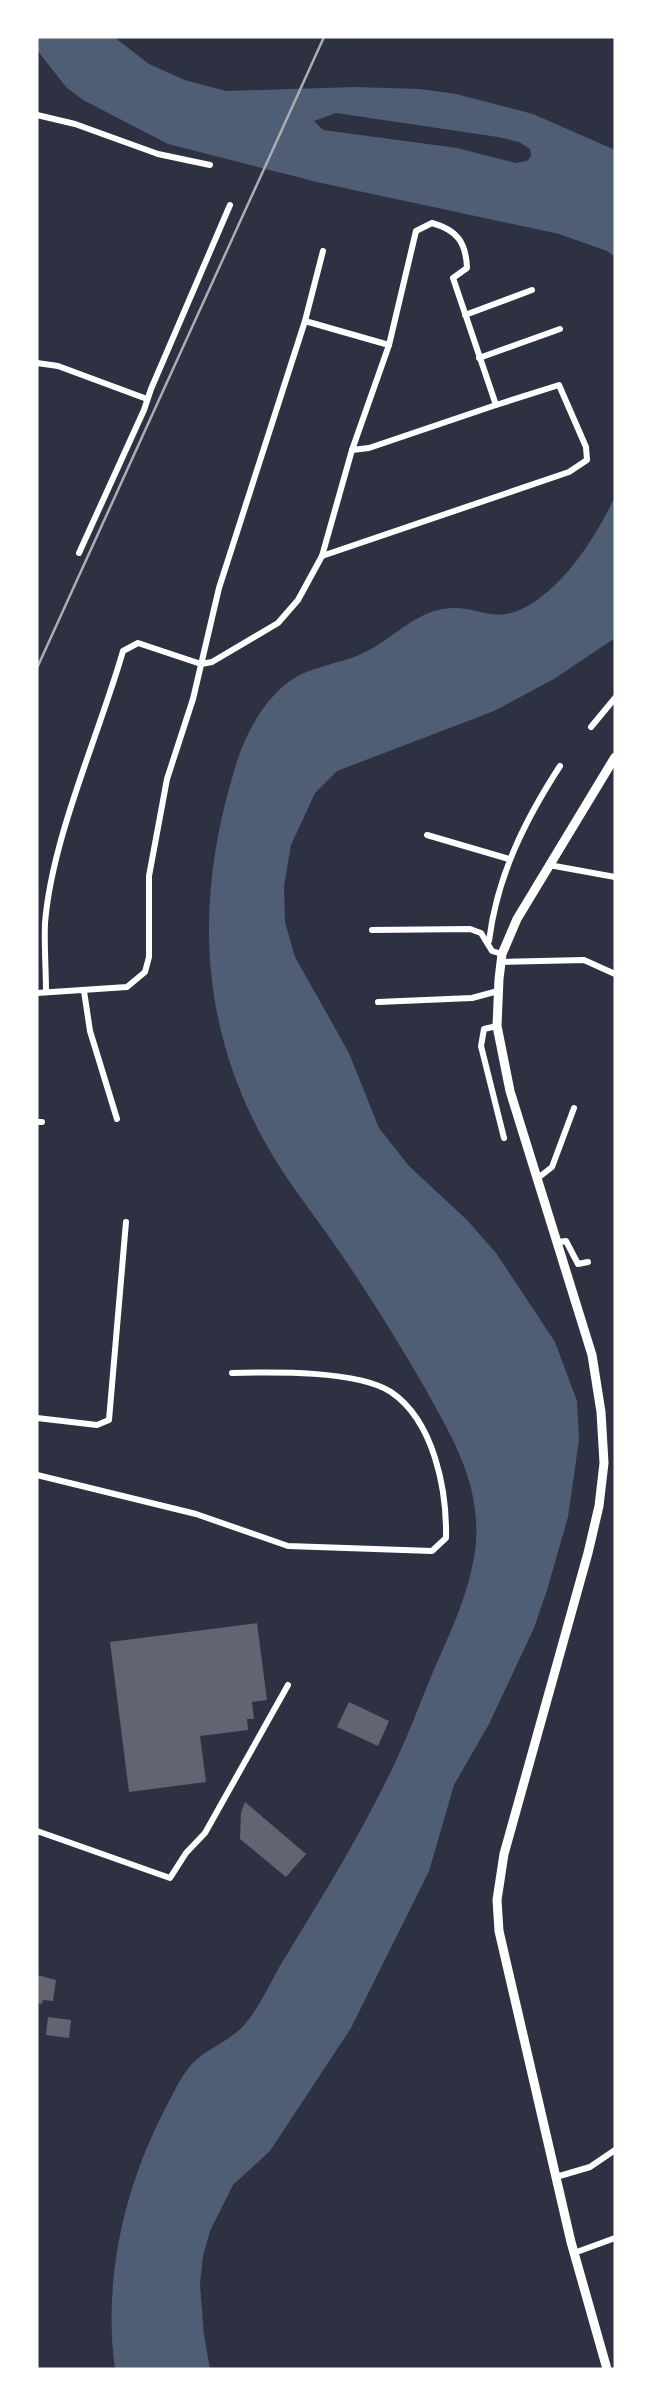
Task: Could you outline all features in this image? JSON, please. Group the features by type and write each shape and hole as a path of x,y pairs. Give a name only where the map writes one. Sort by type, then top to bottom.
{"main road":[{"path":"607,2369 574,2253 504,1962 498,1900 504,1854 599,1506 604,1463 601,1412 592,1354 510,1091 497,1026 501,958 517,919 615,757"}],"street":[{"path":"37,115 75,124 158,155 210,165"},
{"path":"79,553 144,410 146,399 230,205"},
{"path":"46,992 45,923 50,893 64,835 123,651 138,643 201,664 212,662 278,623 298,600 322,556 352,450 389,345 416,231 422,225 439,225 459,235 466,254 467,268 453,278 496,405"},
{"path":"37,993 127,986 145,972 149,957 149,876 173,754 201,664 222,578 305,321 323,251"},
{"path":"465,314 532,290"},
{"path":"305,321 389,345"},
{"path":"480,358 560,329"},
{"path":"37,363 58,366 146,399"},
{"path":"322,556 569,472 587,460 586,447 559,384 369,448 352,450"},
{"path":"591,727 615,698"},
{"path":"488,941 509,859 530,813 560,765"},
{"path":"427,835 509,859"},
{"path":"549,865 615,877"},
{"path":"372,930 470,929 481,933 492,951 501,958 584,960 615,974"},
{"path":"84,991 90,1031 117,1119"},
{"path":"378,1002 472,998 498,991"},
{"path":"497,1026 484,1029 481,1046 504,1138"},
{"path":"538,1178 552,1167 574,1108"},
{"path":"37,1418 97,1425 108,1420 126,1222"},
{"path":"559,1242 566,1241 578,1264 588,1262"},
{"path":"37,1475 196,1514 288,1546 432,1551 446,1538 446,1511 434,1457 415,1413 390,1391 363,1382 285,1371 232,1373"},
{"path":"37,1831 170,1878 186,1853 205,1833 288,1685"},
{"path":"556,2177 590,2167 615,2150"},
{"path":"574,2253 615,2238"}],"water":[{"path":"37,37 114,37 149,64 185,80 226,91 354,87 420,89 456,94 533,114 615,150 615,257 607,251 559,234 321,183 168,144 83,100 66,87 37,50","holes":["336,113 519,142 530,149 531,156 527,161 516,163 457,148 323,130 314,121"]},
{"path":"615,497 615,638 554,679 494,711 337,771 315,793 291,845 284,886 285,922 295,957 349,1053 379,1128 409,1166 467,1220 496,1253 555,1342 577,1401 579,1440 568,1517 534,1628 489,1724 454,1785 429,1871 351,2028 270,2151 233,2185 210,2231 203,2256 200,2285 210,2369 115,2369 112,2337 114,2271 127,2207 148,2144 175,2089 191,2065 239,2030 257,2008 369,1815 398,1755 453,1625 470,1576 476,1542 473,1499 453,1440 378,1309 266,1144 244,1098 227,1052 216,1006 210,959 209,912 213,865 235,768 245,739 262,711 295,677 365,652 433,611 455,608 495,615 517,611 531,604 557,583 580,556"}],"building":[{"path":"257,1623 267,1700 252,1702 254,1719 247,1719 248,1730 200,1736 206,1782 129,1792 110,1642"},
{"path":"349,1702 389,1721 378,1746 337,1727"},
{"path":"245,1802 306,1854 286,1877 240,1839 241,1813"},
{"path":"37,1975 56,1980 53,2001 43,2000 42,2004 37,2003"},
{"path":"48,2017 71,2020 69,2038 46,2035"}],"railway":[{"path":"37,668 324,37"}]}
